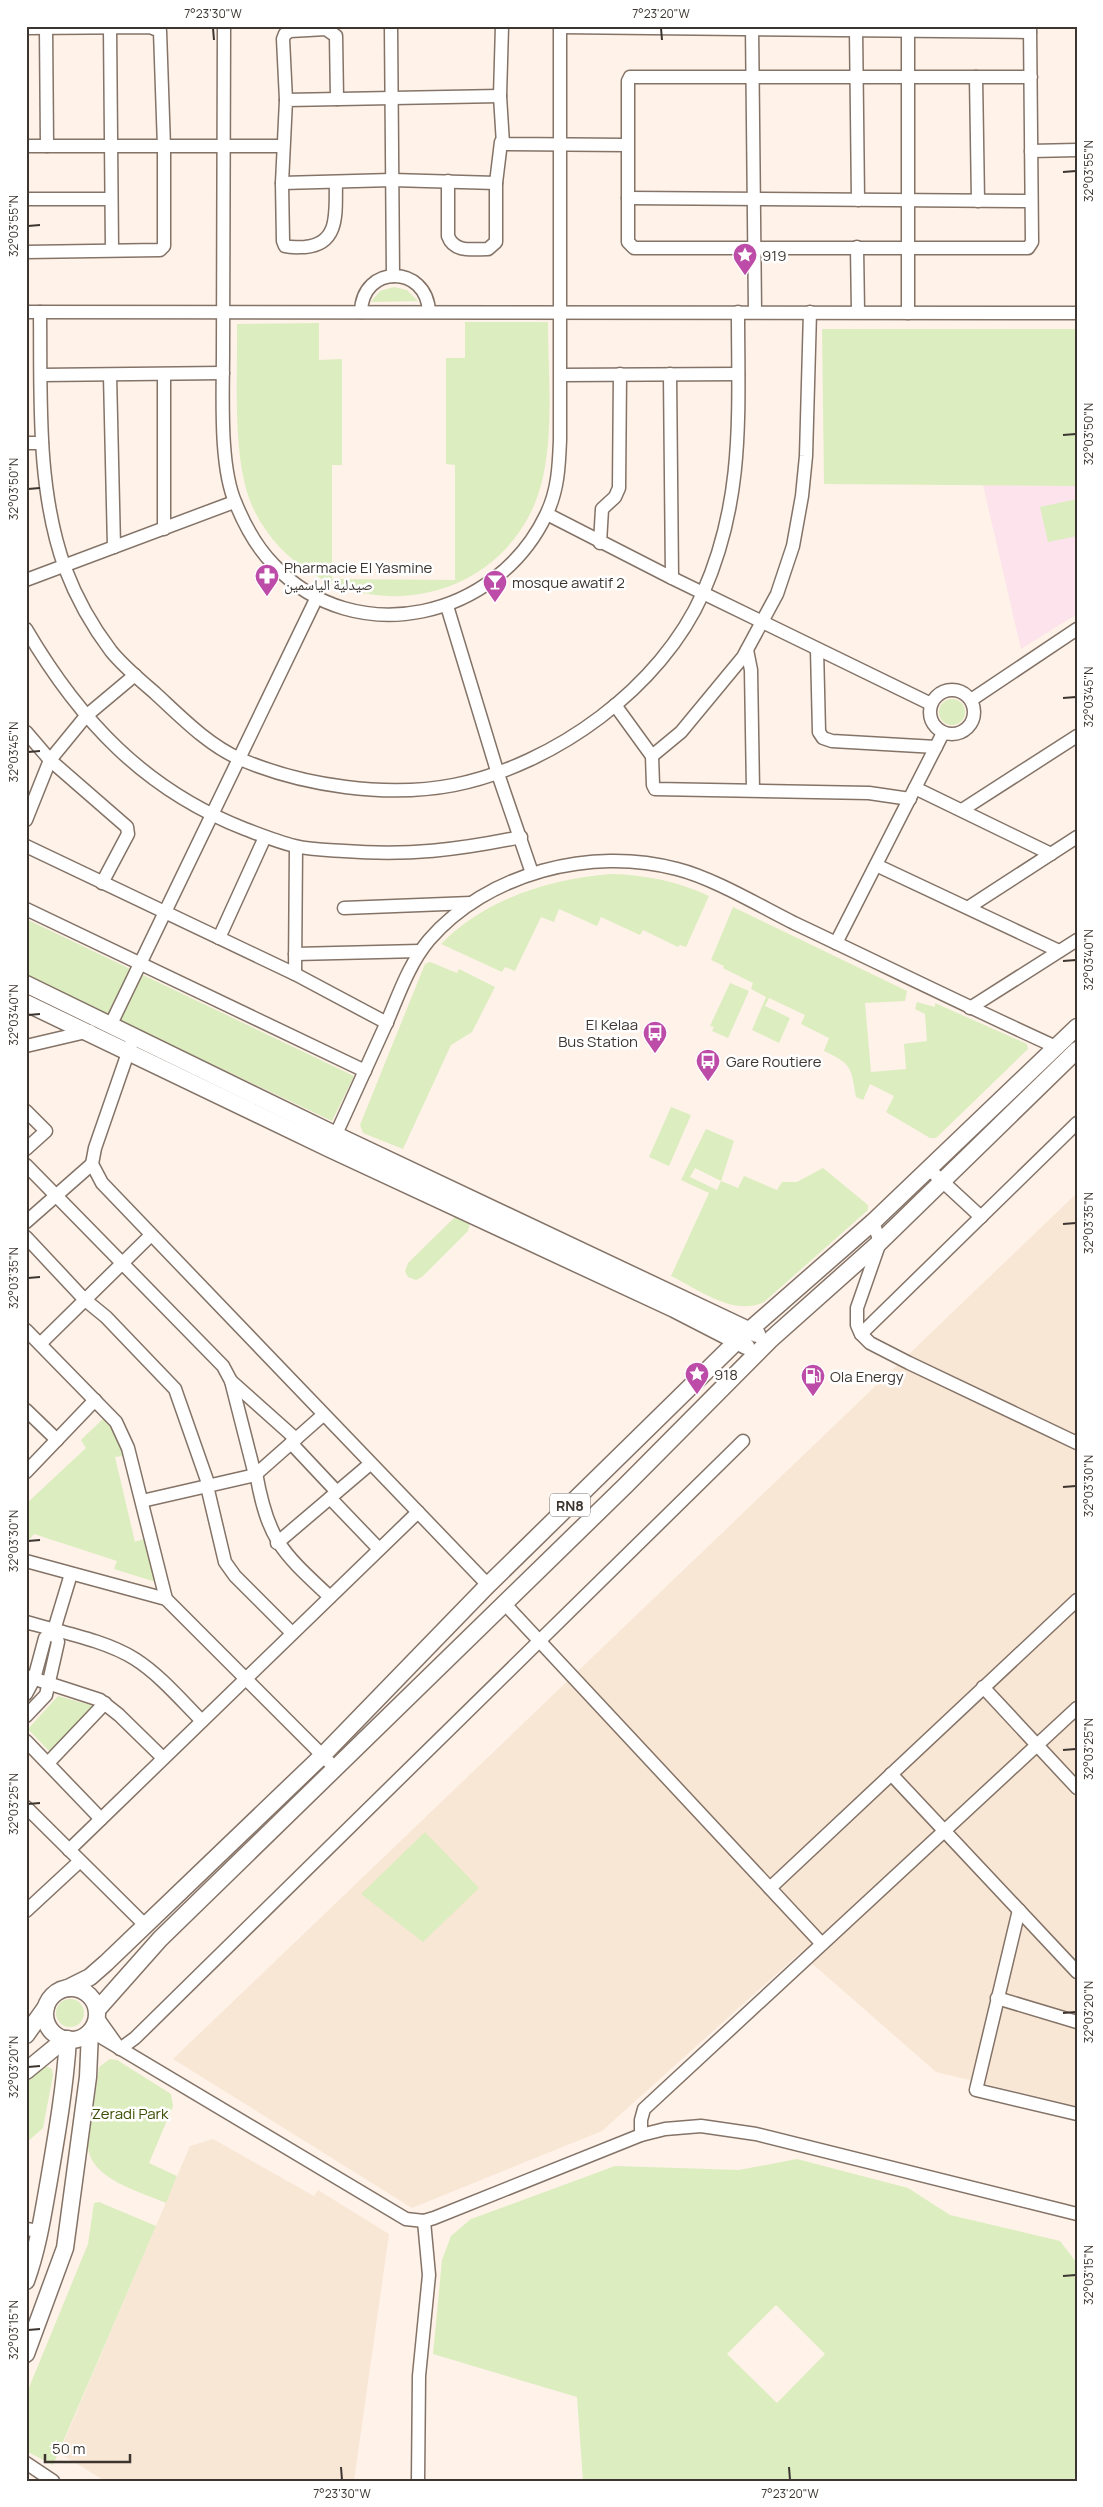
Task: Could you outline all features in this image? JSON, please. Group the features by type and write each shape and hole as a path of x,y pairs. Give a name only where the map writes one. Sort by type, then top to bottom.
{"main road":[{"path":"26,984 131,1044 674,1309 743,1336 770,1340"},
{"path":"26,1003 99,1025 131,1044"},
{"name":"RN8","path":"26,2035 54,1994 90,1977 106,1963 323,1755 488,1585 743,1336 874,1222 1077,1027"},
{"name":"RN8","path":"94,2023 121,1980 160,1939 770,1340 880,1242 1077,1050"},
{"path":"743,1336 757,1353"},
{"path":"106,1963 121,1980"},
{"path":"26,2354 65,2248 88,2077 94,2023 90,1996 76,1988 68,1988"},
{"path":"46,2007 47,2023 58,2036 66,2039 80,2038 94,2023"},
{"path":"29,2063 66,2039"},
{"path":"26,2281 34,2260 33,2230 54,2150 66,2076 66,2039"},
{"path":"66,2076 88,2077"},
{"path":"54,2150 77,2154"}],"street":[{"path":"224,26 223,373 225,452 234,502 258,547 294,583 317,597 363,612 390,615 420,613 447,606 471,596 512,565 531,543 547,514 559,470 561,375 560,27 1030,29 1032,242 1028,248 634,248 628,242 627,145 628,82 630,77 1030,77"},
{"path":"391,26 393,276"},
{"path":"448,181 448,236 450,244 457,248 488,249 496,242 496,183 501,142 502,26"},
{"path":"110,27 112,250"},
{"path":"26,28 150,27 160,31 164,147 164,246 158,250 26,252"},
{"path":"752,27 755,312"},
{"path":"46,28 47,146"},
{"path":"908,28 908,313"},
{"path":"336,183 335,224 327,237 318,245 291,248 286,246 283,241 282,183 286,100 283,39 290,31 326,29 336,36 337,99"},
{"path":"856,29 858,200"},
{"path":"976,77 978,201"},
{"path":"286,100 500,96"},
{"path":"501,142 506,146 627,145"},
{"path":"26,146 283,146"},
{"path":"1031,152 1077,150"},
{"path":"282,183 392,180 496,183"},
{"path":"26,199 111,198"},
{"path":"628,198 1031,201"},
{"path":"857,247 858,312"},
{"path":"361,312 364,295 370,287 383,278 393,276 404,277 418,285 427,299 429,312"},
{"path":"26,312 1077,313"},
{"path":"40,312 42,443 48,498 65,566 84,609 112,652 194,729 237,758 285,775 335,786 393,790 451,786 498,774 555,747 615,705 645,678 679,634 703,594 722,538 734,493 739,438 738,312"},
{"path":"652,756 681,732 747,650 777,594 790,554 802,496 806,456 810,312"},
{"path":"41,375 164,376 223,373"},
{"path":"600,543 602,508 615,497 619,488 620,374"},
{"path":"670,374 672,578"},
{"path":"561,375 738,374"},
{"path":"110,375 114,547"},
{"path":"164,376 164,529"},
{"path":"26,443 42,443"},
{"path":"26,580 234,502"},
{"path":"547,514 600,543 703,594 932,704"},
{"path":"26,1046 99,1025 139,964 237,758 317,597"},
{"path":"447,606 498,774 532,873"},
{"path":"26,629 48,667 86,716 123,754 162,787 210,815 265,837 296,846 356,852 422,854 452,851 521,837"},
{"path":"971,700 1077,629"},
{"path":"817,649 819,732 823,738 832,741 936,747"},
{"path":"747,650 751,670 753,790"},
{"path":"26,820 31,797 50,760 86,716 135,675"},
{"path":"953,690 966,695 971,700 974,714 969,727 957,734 943,733 937,729 930,718 932,704 940,693 953,690"},
{"path":"615,705 652,756 652,785 655,789 912,794 962,810 1051,854"},
{"path":"26,732 50,760 127,827 128,834 102,883"},
{"path":"836,943 943,733"},
{"path":"962,810 1077,736"},
{"path":"219,938 265,837"},
{"path":"968,907 1077,837"},
{"path":"26,846 295,974 387,1023"},
{"path":"295,974 296,846"},
{"path":"333,1142 387,1023 409,969 420,951 444,924 471,903 532,873 580,863 610,861 678,869 1056,1047"},
{"path":"876,865 1059,951"},
{"path":"344,908 471,903"},
{"path":"26,909 365,1070"},
{"path":"970,1008 1077,940"},
{"path":"295,954 420,951"},
{"path":"131,1044 94,1148 92,1164 102,1183 150,1236 488,1585"},
{"path":"26,1111 46,1131 26,1149"},
{"path":"861,1334 1077,1123"},
{"path":"26,1222 92,1164"},
{"path":"26,1165 223,1366 231,1382 265,1515 277,1543 296,1565 330,1596"},
{"path":"929,1169 981,1217"},
{"path":"874,1222 880,1242 857,1308 857,1325 861,1334 870,1343 1077,1443"},
{"path":"40,1344 150,1236"},
{"path":"26,1237 84,1299 106,1317 175,1389 208,1486 220,1549 225,1562 235,1576 292,1633"},
{"path":"26,1330 116,1422 123,1436 142,1500 166,1598"},
{"path":"231,1382 294,1441 334,1495 379,1550"},
{"path":"26,1472 96,1400"},
{"path":"26,1410 57,1440"},
{"path":"142,1500 256,1474 323,1415"},
{"path":"120,2049 135,2038 742,1441"},
{"path":"277,1543 370,1464"},
{"path":"69,1850 418,1512"},
{"path":"26,1561 166,1598 335,1768"},
{"path":"26,1694 45,1638 54,1630 71,1574"},
{"path":"770,1888 1077,1600"},
{"path":"504,1603 822,1944"},
{"path":"26,1622 116,1649 134,1659 166,1685 202,1721"},
{"path":"26,1716 46,1694 58,1642 54,1630"},
{"path":"30,1678 91,1695 105,1703 163,1758"},
{"path":"983,1688 1077,1788"},
{"path":"48,1763 105,1703"},
{"path":"641,2135 641,2120 644,2109 1077,1708"},
{"path":"26,1741 101,1819"},
{"path":"891,1774 1077,1972"},
{"path":"26,1807 145,1925"},
{"path":"26,1911 80,1860"},
{"path":"1019,1910 976,2090 1077,2114"},
{"path":"997,1998 1077,2022"},
{"path":"94,2023 120,2049 406,2219 424,2221 641,2135 683,2125 727,2128 1077,2214"},
{"path":"418,2481 419,2376 429,2275 428,2243 424,2221"},
{"path":"32,2471 53,2481"}],"shaded area":[{"path":"983,485 1077,486 1077,614 1021,649"},
{"path":"1077,1193 1077,2106 936,2072 800,1953 602,2131 412,2208 173,2059"},
{"path":"213,2139 314,2196 318,2190 389,2234 354,2481 105,2481 59,2453 190,2146"}],"green space":[{"path":"394,287 407,290 418,301 371,302 380,291"},
{"path":"465,322 548,322 548,445 545,469 531,512 505,549 472,576 434,591 392,596 351,590 313,574 280,547 254,510 247,491 242,469 237,419 237,324 319,323 319,360 342,359 342,465 332,465 332,579 455,580 455,465 446,464 446,358 465,358"},
{"path":"822,329 1077,329 1077,486 824,484"},
{"path":"1077,499 1077,536 1048,542 1040,507"},
{"path":"952,699 961,703 965,712 961,721 952,725 943,721 939,712 943,703"},
{"path":"611,874 661,880 685,886 709,896 686,947 680,945 678,947 643,930 640,935 601,917 597,926 559,909 554,922 541,917 515,971 505,967 502,972 441,944 458,928 477,915 519,894 564,881"},
{"path":"733,907 907,991 905,1001 865,1003 871,1072 906,1069 904,1044 927,1041 925,1014 915,1009 917,1002 935,1007 935,1003 1027,1044 1028,1049 936,1138 930,1138 886,1112 894,1096 870,1084 863,1100 856,1097 849,1068 840,1059 824,1051 829,1038 801,1024 805,1015 769,998 765,1006 790,1018 779,1043 752,1030 766,997 751,989 753,983 711,960"},
{"path":"26,919 354,1076 332,1121 26,976"},
{"path":"430,962 457,973 459,969 495,987 472,1032 451,1045 403,1149 363,1133 360,1125 425,964"},
{"path":"730,983 749,991 728,1038 712,1031 714,1027 710,1026"},
{"path":"671,1107 691,1115 669,1166 649,1157"},
{"path":"706,1129 734,1141 721,1181 738,1188 744,1176 777,1190 782,1182 797,1182 823,1168 868,1205 868,1210 764,1302 752,1306 741,1306 716,1300 671,1276 709,1193 681,1180","holes":["695,1168 721,1181 717,1190 690,1177"]},
{"path":"456,1216 470,1223 468,1231 422,1277 416,1280 408,1277 405,1271 408,1263"},
{"path":"106,1416 116,1429 123,1456 115,1457 135,1542 143,1539 156,1582 114,1569 117,1561 34,1534 29,1540 26,1539 26,1504 86,1448 81,1440"},
{"path":"58,1696 98,1707 51,1753 28,1729"},
{"path":"425,1832 479,1888 423,1942 361,1894"},
{"path":"70,1999 80,2003 84,2013 80,2023 70,2027 60,2023 56,2013 60,2003"},
{"name":"Zeradi Park","path":"110,2059 117,2060 171,2094 173,2106 149,2163 177,2176 166,2203 130,2188 106,2175 97,2167 91,2157 88,2146 99,2067"},
{"path":"45,2066 52,2069 53,2075 43,2128 26,2143 26,2082"},
{"path":"797,2159 908,2188 950,2215 1060,2241 1077,2263 1077,2481 583,2481 577,2397 433,2354 442,2260 451,2236 471,2219 615,2166 739,2170","holes":["776,2305 825,2354 777,2403 727,2354"]},
{"path":"99,2202 156,2226 53,2465 26,2451 26,2395 88,2244 94,2203"}],"place":[{"name":"919","path":"745,276"},
{"name":"Pharmacie El Yasmine صيدلية الياسمين","path":"267,597"},
{"name":"mosque awatif 2","path":"495,603"},
{"name":"El Kelaa Bus Station","path":"655,1054"},
{"name":"Gare Routiere","path":"708,1082"},
{"name":"918","path":"697,1395"},
{"name":"Ola Energy","path":"813,1397"}]}
